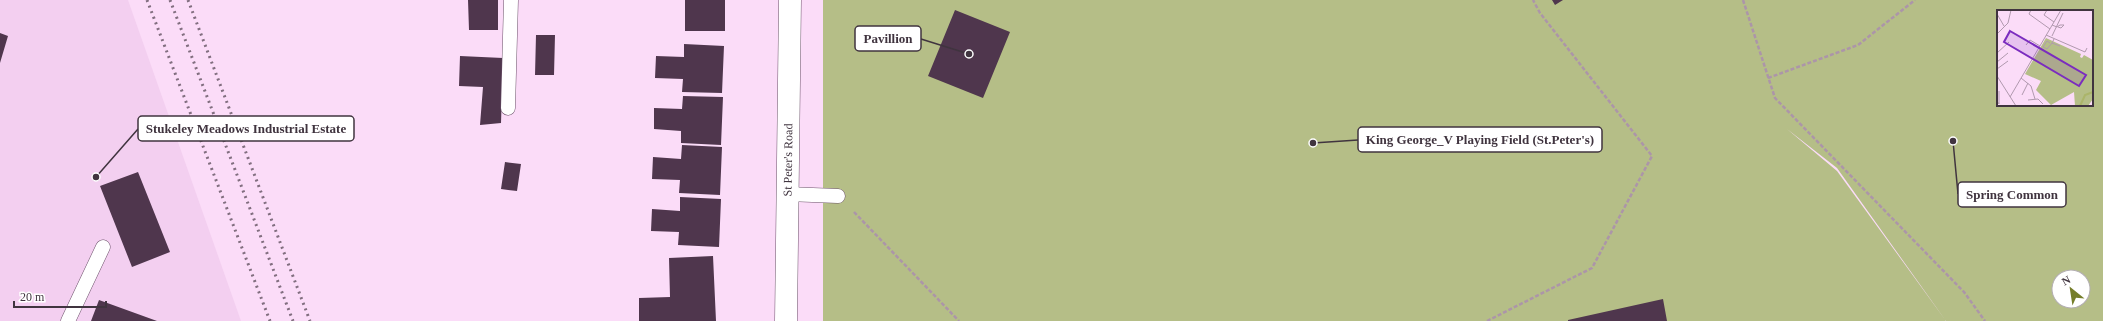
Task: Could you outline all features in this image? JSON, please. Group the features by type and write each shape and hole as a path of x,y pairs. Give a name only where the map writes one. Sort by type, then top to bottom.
{"street":[{"name":"St Peter's Road","path":"786,321 790,0"}],"lane":[{"path":"508,108 511,0"},
{"path":"787,194 838,196"},
{"path":"68,321 103,247"}],"path":[{"path":"1486,321 1592,268 1652,156 1540,13 1532,0"},
{"path":"1742,0 1775,98 1964,292 1985,321"},
{"path":"1768,78 1858,45 1916,0"},
{"path":"838,196 959,321"}],"shaded area":[{"path":"0,0 128,0 241,321 0,321"}],"green space":[{"path":"823,0 2103,0 2103,321 1946,321 823,321","holes":["1787,129 1837,168 1946,321 1837,171"]}],"building":[{"path":"468,0 498,0 498,30 469,30"},
{"path":"685,0 725,0 725,31 685,31"},
{"path":"1552,0 1563,0 1555,5"},
{"path":"955,10 1010,32 983,98 928,76"},
{"path":"0,33 8,36 0,63"},
{"path":"536,35 555,35 554,75 535,75"},
{"path":"684,44 724,46 722,93 682,92 683,79 655,78 656,56 684,57"},
{"path":"460,56 503,58 501,123 480,125 483,87 459,86"},
{"path":"683,96 723,97 721,145 681,143 681,131 654,129 654,108 682,109"},
{"path":"682,145 722,147 720,195 679,193 680,180 652,179 653,157 681,159"},
{"path":"505,162 521,164 517,191 501,189"},
{"path":"138,172 170,252 132,267 100,186"},
{"path":"680,197 721,199 719,247 678,245 679,232 651,231 652,209 680,211"},
{"path":"713,256 716,321 639,321 639,298 670,297 669,258"},
{"path":"1663,299 1667,321 1568,321 1568,320"},
{"path":"99,300 157,321 91,321"}],"railway":[{"path":"147,0 270,321"},
{"path":"170,0 293,321"},
{"path":"188,0 310,321"}],"place":[{"name":"Pavillion","path":"969,54"},
{"name":"Spring Common","path":"1953,141"},
{"name":"King George_V Playing Field (St.Peter's)","path":"1313,143"},
{"name":"Stukeley Meadows Industrial Estate","path":"96,177"}]}
